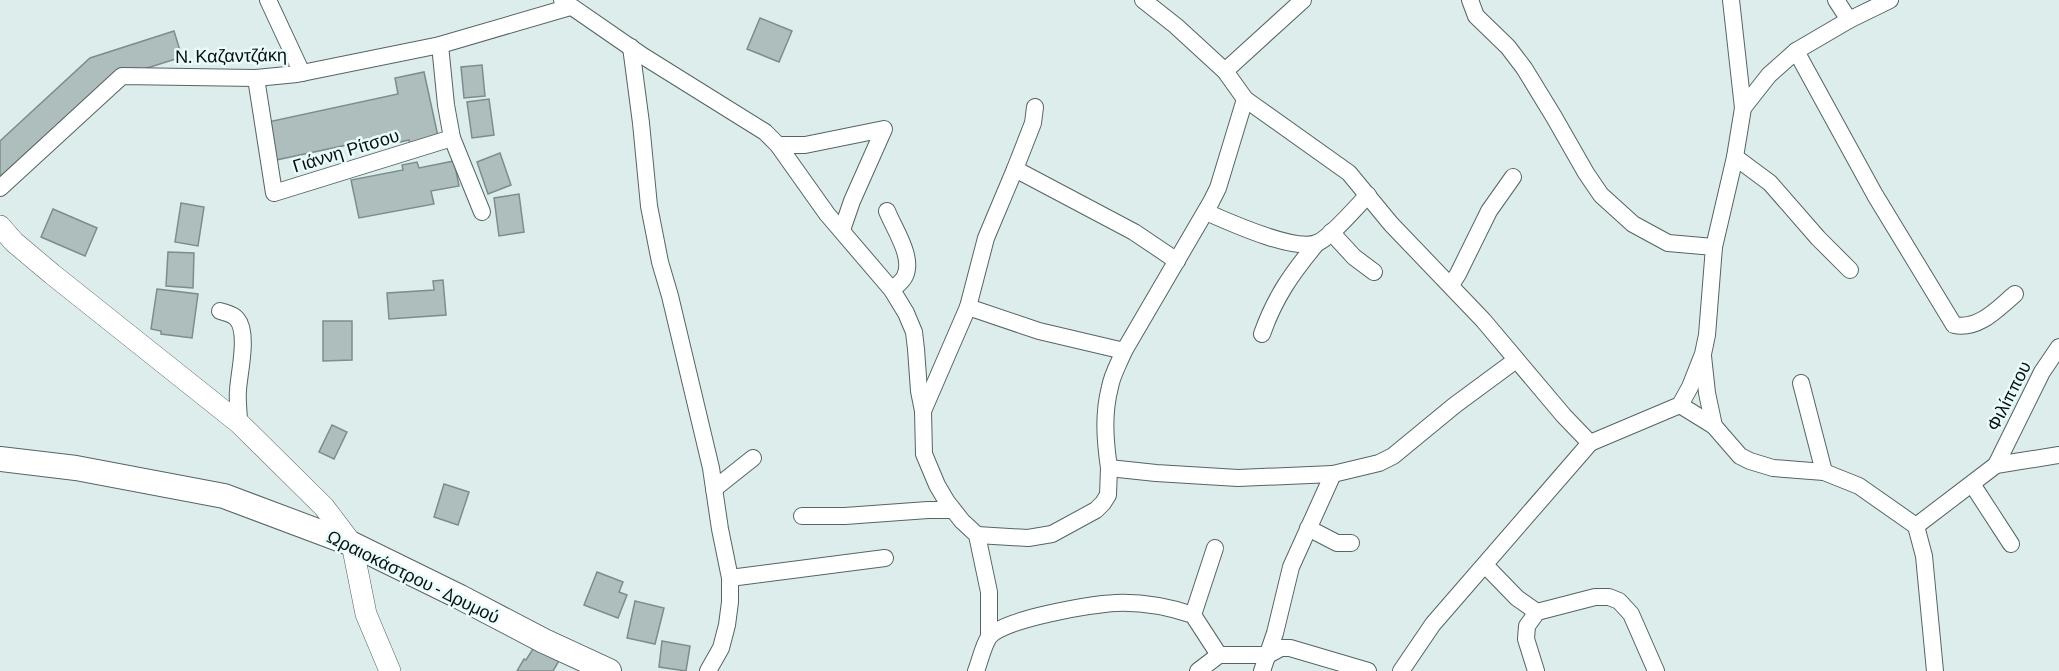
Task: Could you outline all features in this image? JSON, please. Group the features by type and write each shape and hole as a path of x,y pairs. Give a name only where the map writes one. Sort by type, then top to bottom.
{"main road":[{"name":"Ωραιοκάστρου - Δρυμού","path":"0,459 76,468 224,496 352,544 544,641 609,671"}],"street":[{"path":"268,0 302,73"},
{"path":"1225,71 1303,0"},
{"path":"1470,0 1476,16 1508,47 1524,68 1600,195 1633,224 1668,243 1714,247"},
{"path":"1401,671 1433,624 1590,443 1680,405 1690,387 1703,354 1707,335 1714,247 1736,157 1743,108 1731,0"},
{"path":"1836,0 1849,20"},
{"path":"1743,108 1769,75 1796,51 1849,20 1890,0"},
{"path":"1150,2 1225,71 1245,99 1349,173 1391,224 1451,285 1590,443"},
{"path":"566,4 765,132 778,145 827,214 891,290 906,313 914,332 923,411 924,454 937,485 953,510 977,535 989,592 989,636 976,671"},
{"name":"Ν. Καζαντζάκη","path":"0,189 122,76 256,78 302,73 440,45 566,4"},
{"path":"440,45 452,138 482,212"},
{"path":"631,47 651,217 714,489 730,578 727,625 721,648 708,671"},
{"path":"1796,51 1875,195 1954,325 1966,328 1978,323 2015,294"},
{"name":"Γιάννη Ρίτσου","path":"256,78 274,194 452,138"},
{"path":"977,535 1028,538 1052,534 1096,510 1108,495 1109,468 1104,435 1110,385 1124,351 1218,188 1245,99"},
{"path":"923,411 968,307 986,238 1033,123 1035,107"},
{"path":"778,145 805,145 884,129 852,201 842,230"},
{"path":"1736,157 1770,183 1818,238 1850,270"},
{"path":"1015,170 1134,231 1177,261"},
{"path":"1451,285 1489,211 1513,177"},
{"path":"1262,334 1280,292 1297,267 1317,243 1368,195"},
{"path":"887,211 906,254 907,265 905,277 891,290"},
{"path":"1206,212 1250,231 1293,244 1317,243"},
{"path":"0,226 14,242 52,274 239,423 324,507 352,544 366,614 390,671"},
{"path":"1331,232 1354,257 1374,272"},
{"path":"968,307 1039,330 1124,351"},
{"path":"220,311 238,320 242,332 238,390 239,423"},
{"name":"Φιλίππου","path":"1996,465 2042,372 2059,347"},
{"path":"1703,354 1707,393 1714,426"},
{"path":"1109,468 1238,478 1333,474 1356,470 1393,456 1455,405 1516,360"},
{"path":"1801,383 1824,472"},
{"path":"213,401 238,390"},
{"path":"1680,405 1714,426 1740,456 1773,468 1824,472 1859,486 1916,526 1924,556 1935,671"},
{"path":"714,489 753,458"},
{"path":"1916,526 1996,465 2058,459"},
{"path":"1265,663 1292,567 1333,474"},
{"path":"1972,484 2011,544"},
{"path":"802,516 953,510"},
{"path":"1308,528 1337,543 1351,543"},
{"path":"1193,615 1215,548"},
{"path":"730,578 885,558"},
{"path":"1485,565 1517,598 1538,612"},
{"path":"1536,671 1526,639 1527,626 1538,612 1594,597 1609,597 1619,601 1631,614 1656,671"},
{"path":"989,636 999,629 1034,617 1117,603 1167,608 1193,615 1218,655"},
{"path":"1265,663 1281,648 1290,648 1368,671"},
{"path":"1198,671 1218,655 1265,663"}],"building":[{"path":"760,18 792,31 779,62 747,49"},
{"path":"174,31 182,57 106,81 0,186 0,141 90,58"},
{"path":"482,65 485,96 464,98 461,67"},
{"path":"424,72 439,141 411,147 409,140 400,142 399,134 276,160 268,122 398,94 395,78"},
{"path":"489,99 494,135 472,138 467,102"},
{"path":"500,153 511,185 488,194 477,162"},
{"path":"454,161 459,186 431,191 434,204 359,218 351,180 403,170 402,165 417,162 419,168"},
{"path":"519,194 524,232 499,236 494,198"},
{"path":"181,203 204,207 198,246 175,242"},
{"path":"53,209 97,228 85,256 41,237"},
{"path":"168,252 194,253 193,288 166,286"},
{"path":"443,280 446,315 389,319 387,293 434,290 433,281"},
{"path":"157,289 198,294 192,338 161,334 161,331 151,329"},
{"path":"323,321 352,321 352,360 323,361"},
{"path":"332,425 347,432 334,459 319,452"},
{"path":"444,484 469,492 458,525 434,517"},
{"path":"597,572 623,582 619,592 627,595 618,618 584,605"},
{"path":"635,601 664,608 655,644 627,638"},
{"path":"662,641 690,646 686,671 659,667"},
{"path":"536,644 560,659 553,671 517,671 524,659 526,660"}]}
